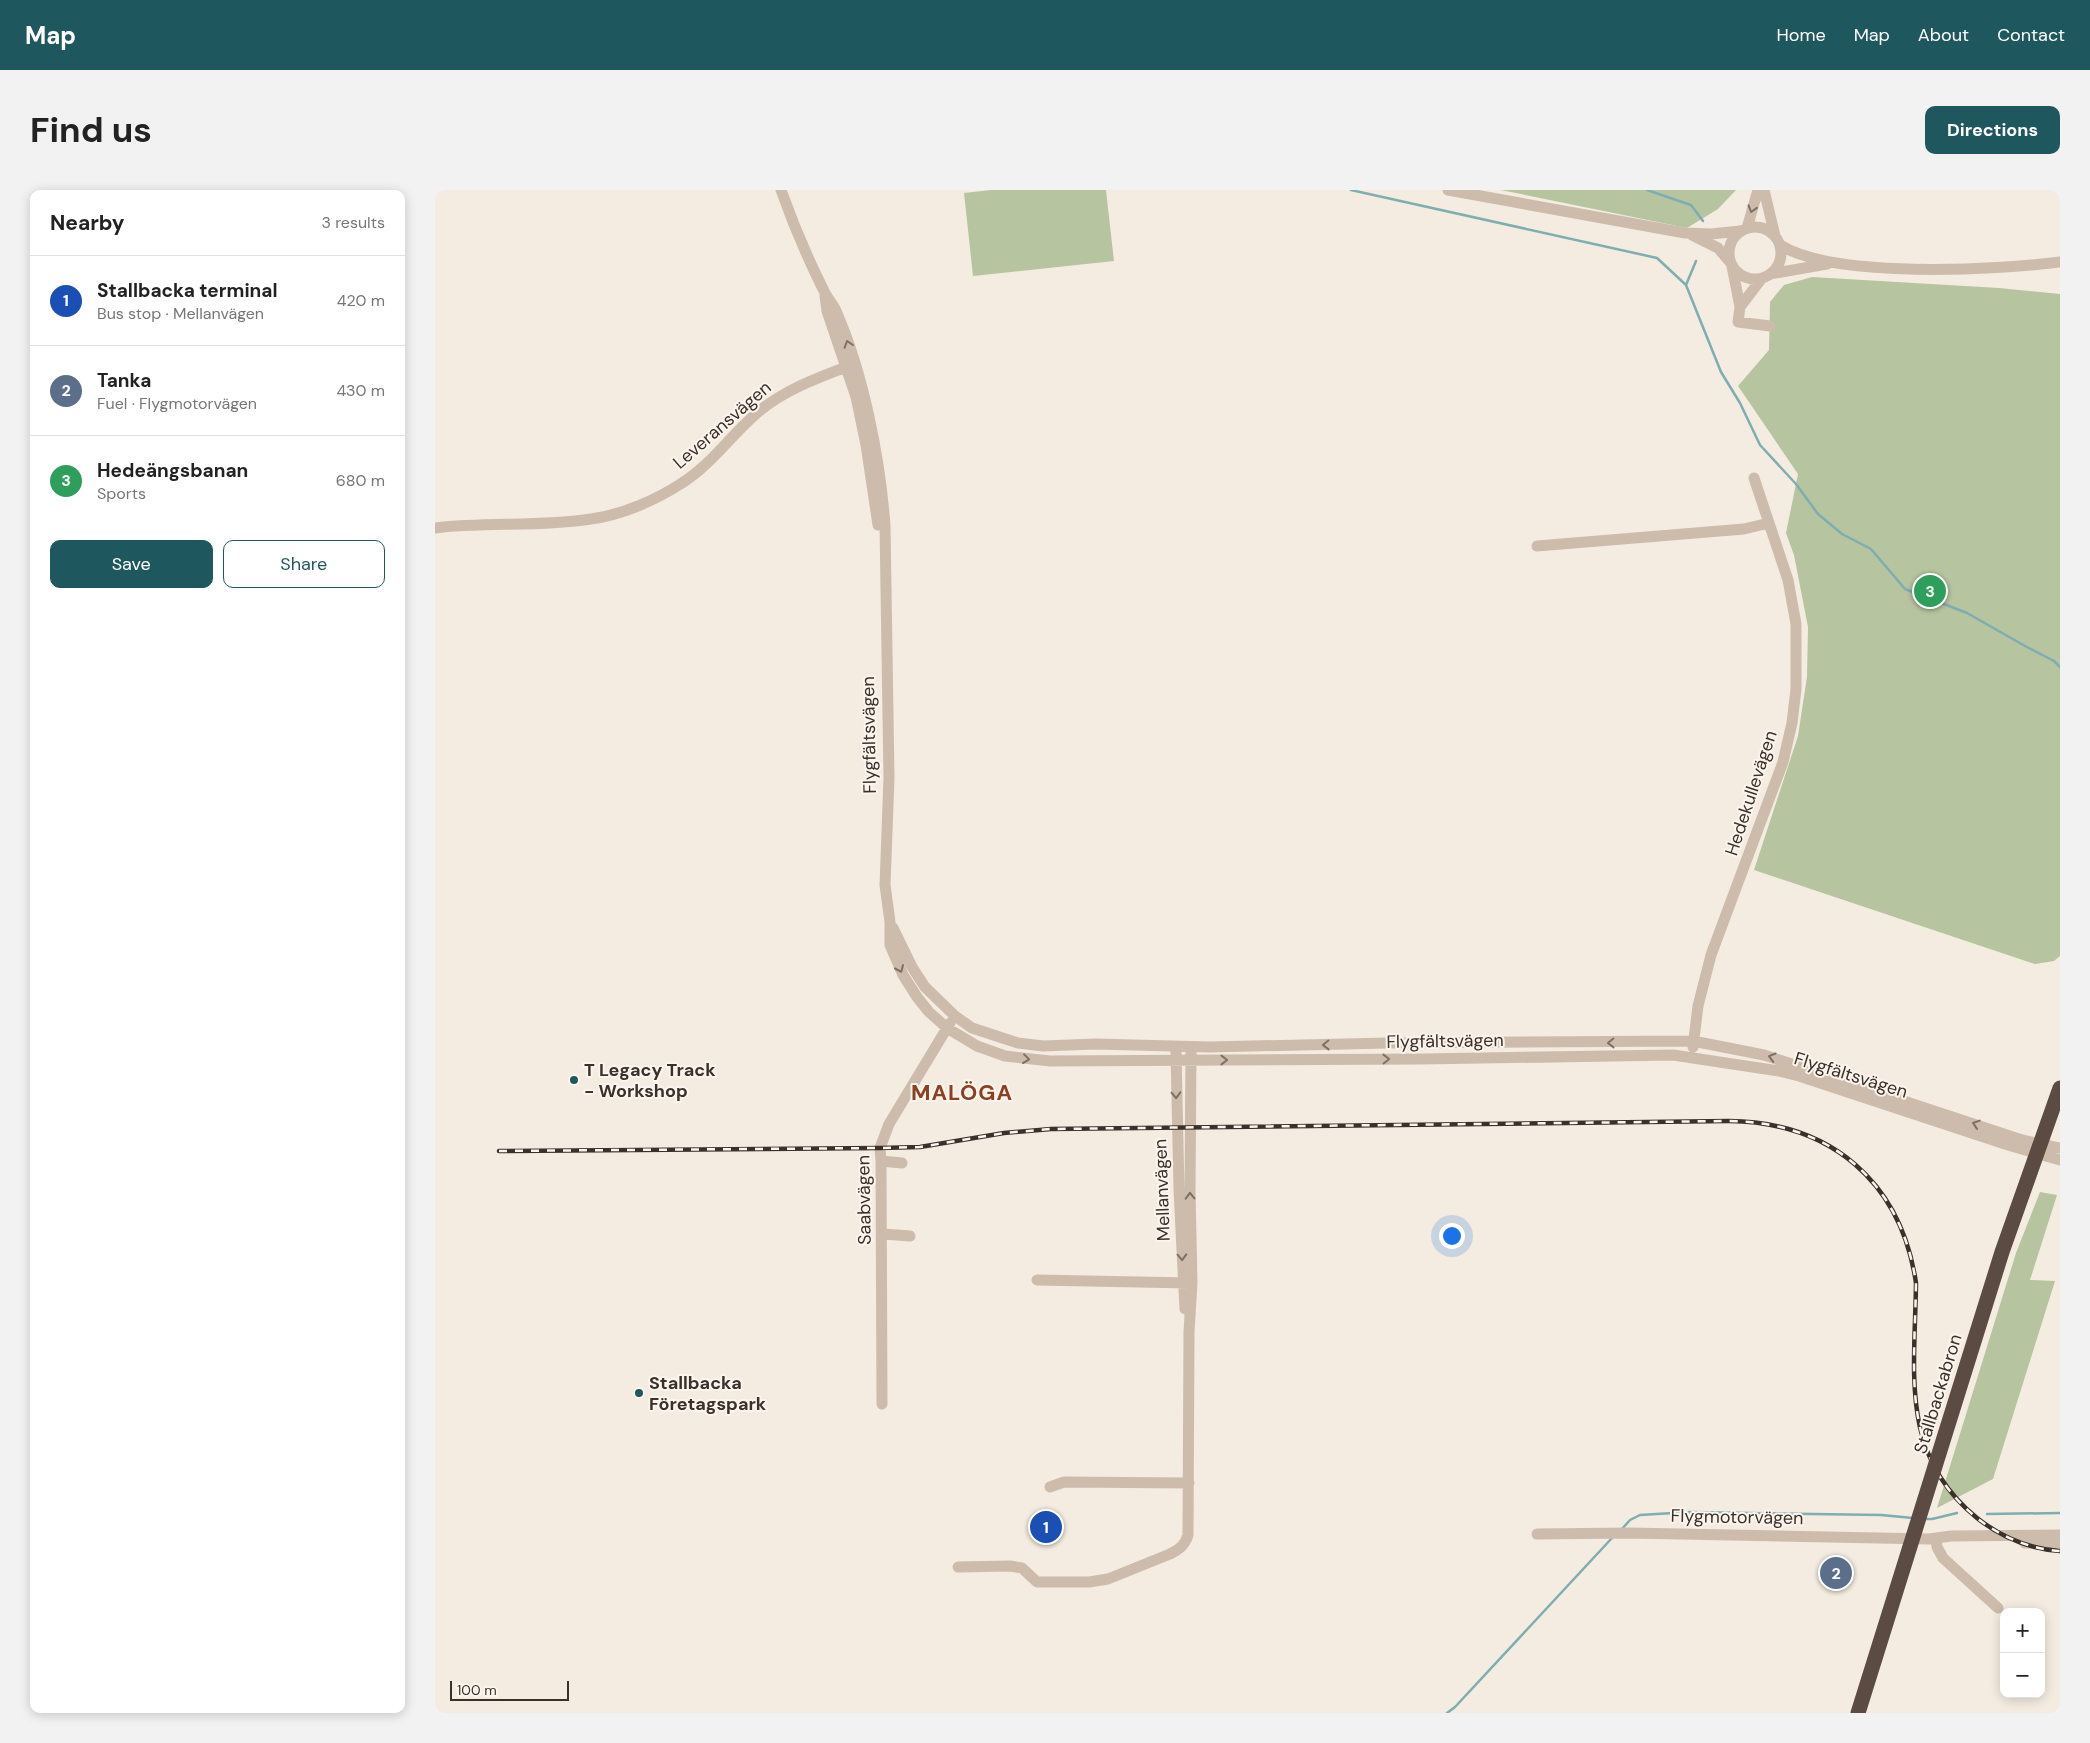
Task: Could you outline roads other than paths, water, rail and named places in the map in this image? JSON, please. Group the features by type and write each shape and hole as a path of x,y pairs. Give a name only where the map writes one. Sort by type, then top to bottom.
{"highway":[{"name":"Stallbackabron","path":"1858,1713 2003,1252 2060,1088"}],"street":[{"name":"Flygfältsvägen","path":"781,190 825,293 827,311 850,365 866,445 877,525 884,546 889,778 885,885 890,922 890,945 903,975 929,1012 947,1028 977,1046 1005,1056 1029,1060 1496,1058 1673,1054 1779,1071 1819,1082 2008,1146 2060,1160"},
{"path":"1448,190 1685,233 1711,234 1763,228 1797,254 1836,263 1889,268 1960,269 2060,262"},
{"path":"1758,190 1744,230 1730,245 1731,264 1740,307 1738,322 1770,326"},
{"path":"1740,307 1780,261 1778,241 1772,227 1764,190"},
{"path":"1685,233 1717,248 1745,277 1766,276 1836,263"},
{"name":"Leveransvägen","path":"435,528 592,519 637,506 688,479 756,414 777,398 808,381 850,365"},
{"name":"Hedekullevägen","path":"1693,1057 1698,1006 1711,955 1783,762 1793,723 1797,668 1796,624 1788,580 1754,478"},
{"path":"1537,546 1745,529 1769,523"},
{"name":"Flygfältsvägen","path":"890,922 925,987 955,1016 972,1028 1018,1044 1043,1046 1096,1044 1191,1047 1693,1042 1772,1057 2022,1140 2060,1148"},
{"name":"Saabvägen","path":"882,1404 883,1234 880,1148 889,1124 955,1016"},
{"name":"Mellanvägen","path":"958,1567 1022,1568 1037,1582 1109,1579 1170,1554 1184,1545 1188,1535 1189,1332 1176,1059 1177,1046"},
{"name":"Mellanvägen","path":"1187,1283 1191,1047"},
{"path":"881,1161 901,1163"},
{"path":"883,1234 910,1236"},
{"path":"1037,1280 1187,1283"},
{"path":"1050,1487 1064,1482 1189,1483"},
{"name":"Flygmotorvägen","path":"1537,1534 1631,1533 1936,1538 1951,1536 2060,1535"},
{"path":"1936,1538 1937,1547 1943,1558 1998,1608"},
{"name":"Flygmotorvägen","path":"1936,1538 1949,1542 2060,1543"}],"waterway":[{"path":"1351,190 1657,258 1686,285 1721,372 1740,403 1760,445 1796,484 1818,514 1842,534 1871,549 1905,589 1967,613 2054,661 2060,667"},
{"path":"1647,190 1691,205 1703,221"},
{"path":"1686,285 1696,261"},
{"path":"1622,1529 1630,1520 1640,1515 1690,1512 1881,1515 1913,1518"},
{"path":"1924,1519 1957,1513"},
{"path":"1987,1514 2060,1513"},
{"path":"1447,1713 1455,1707 1612,1538"}],"railway":[{"path":"499,1151 920,1147 1004,1133 1051,1129 1729,1121 1766,1124 1799,1133 1829,1146 1855,1164 1877,1188 1895,1215 1908,1247 1916,1283 1914,1380 1917,1410 1923,1439 1934,1467 1952,1493 1986,1525 2027,1545 2060,1551"}],"place":[{"name":"Hedeängsbanan","path":"1930,591"},
{"name":"T Legacy Track - Workshop","path":"574,1080"},
{"name":"Stallbacka Företagspark","path":"639,1393"},
{"name":"Stallbacka terminal","path":"1046,1527"},
{"name":"Tanka","path":"1836,1573"}],"district":[{"name":"MALÖGA","path":"962,1092"}]}
